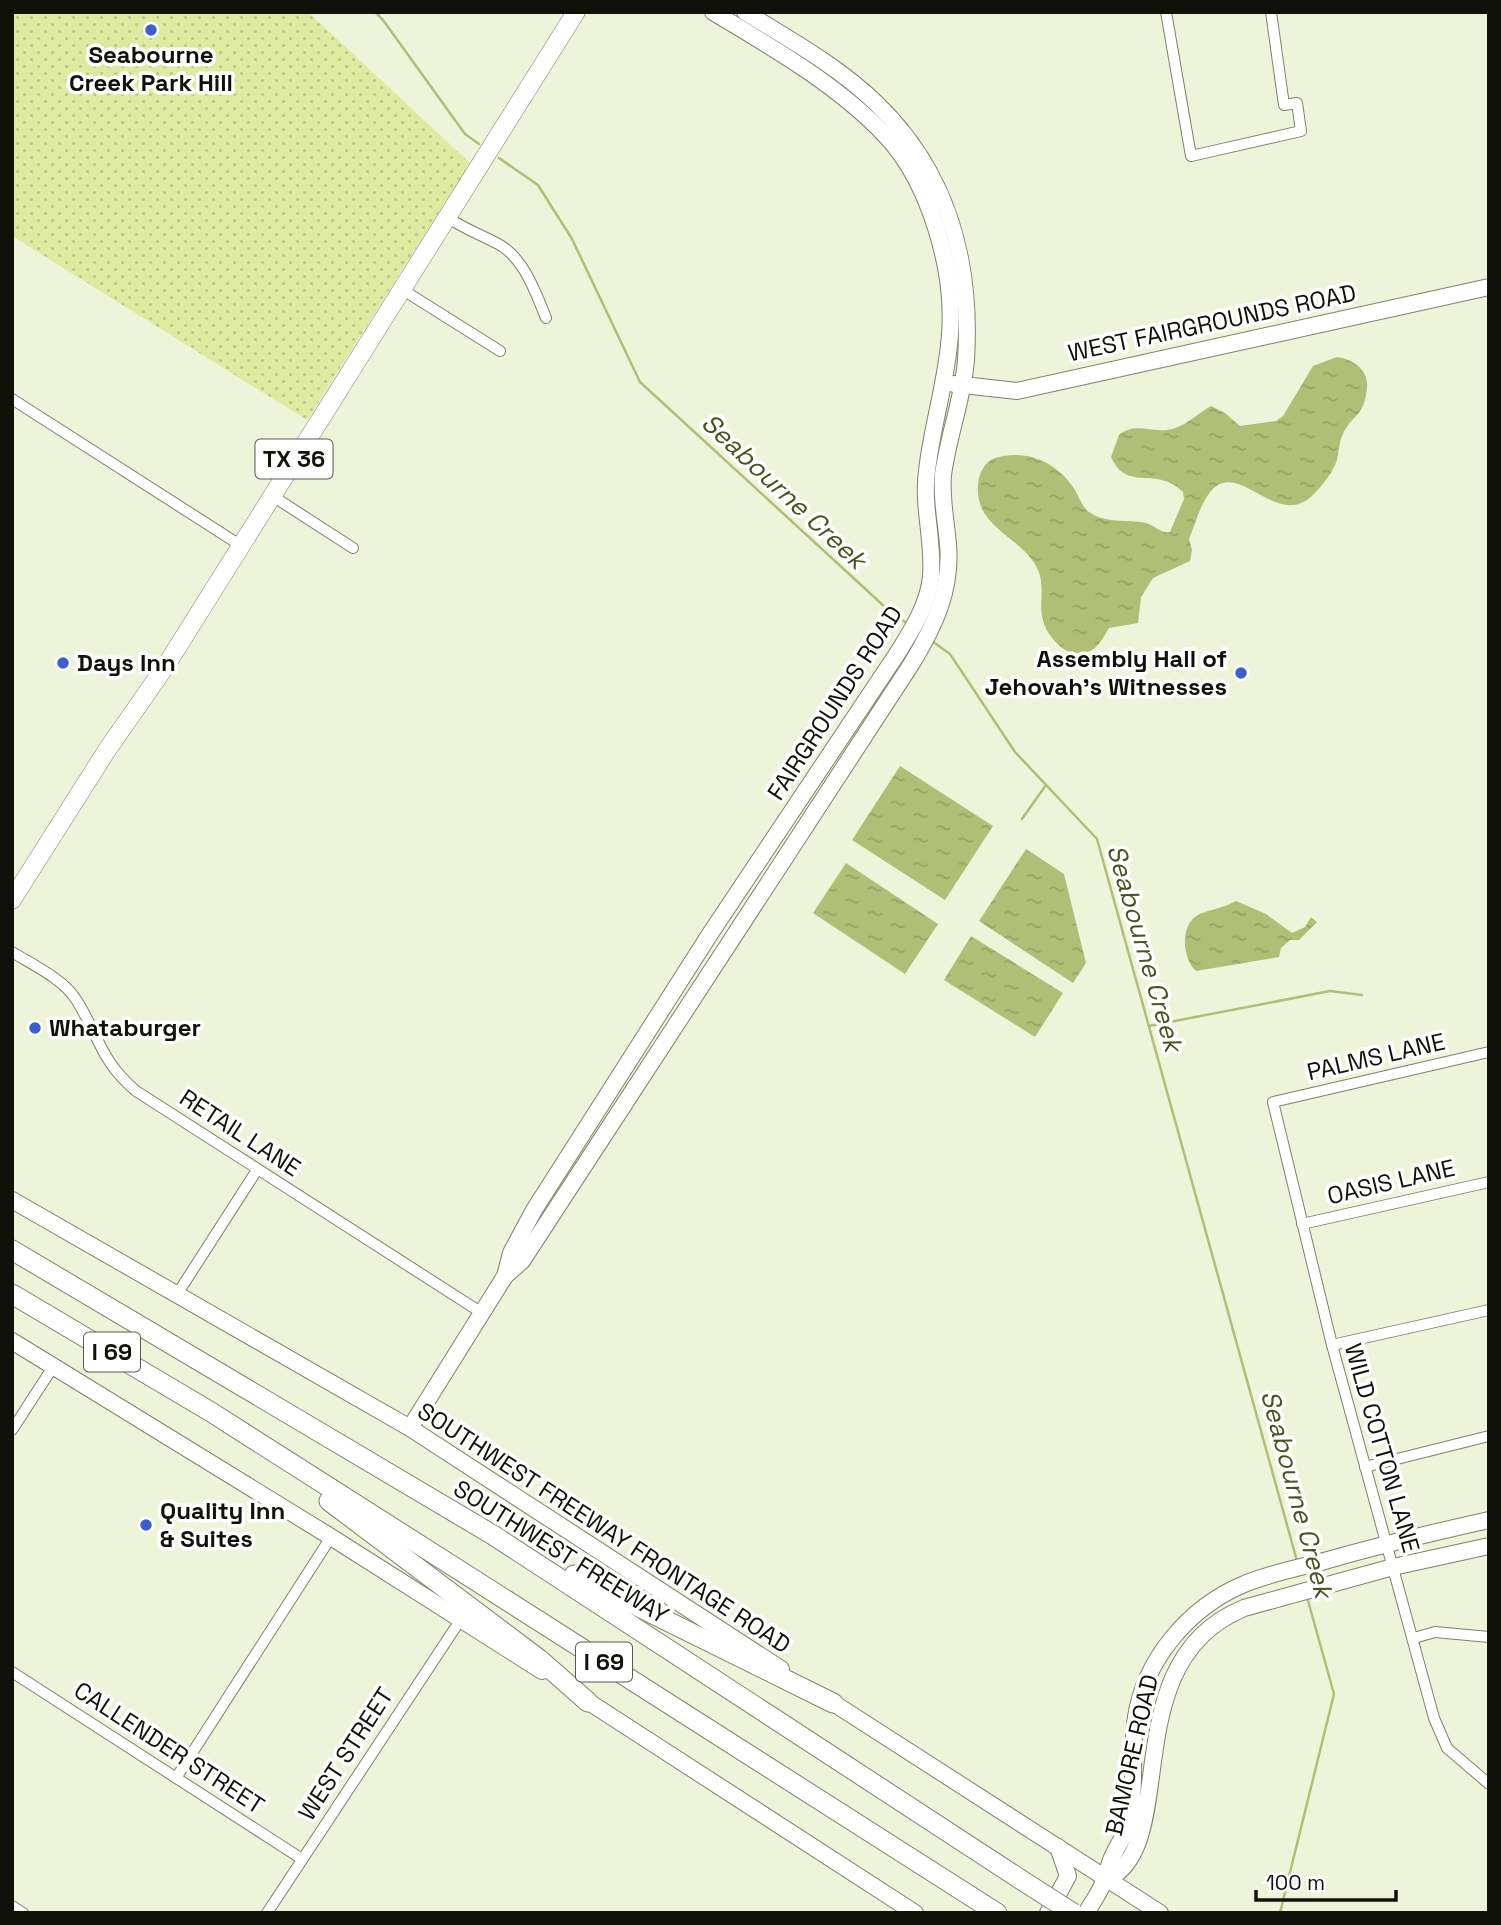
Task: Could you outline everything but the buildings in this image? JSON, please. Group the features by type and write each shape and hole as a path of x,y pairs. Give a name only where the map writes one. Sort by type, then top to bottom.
{"highway":[{"name":"SOUTHWEST FREEWAY","path":"12,1250 493,1535 1073,1913"},
{"name":"I 69","path":"12,1294 211,1412 997,1913"},
{"path":"211,1412 539,1658 588,1702"},
{"path":"493,1535 833,1703"}],"main road":[{"name":"TX 36","path":"12,900 62,819 165,667 576,12"}],"street":[{"name":"FAIRGROUNDS ROAD","path":"410,1428 505,1276 512,1253 534,1210 710,934 897,654 925,600 931,576 925,491 930,448 944,383 950,321 945,261 933,220 903,159 887,138 850,103 713,12"},
{"name":"FAIRGROUNDS ROAD","path":"505,1276 522,1261 912,663 942,605 948,578 942,491 965,362 967,288 961,254 930,171 877,103 853,83 745,12"},
{"path":"1166,12 1191,156 1301,131 1297,103 1284,105 1271,12"},
{"path":"447,217 469,233 501,246 514,258 535,290 546,318"},
{"name":"WEST FAIRGROUNDS ROAD","path":"944,383 1017,391 1489,287"},
{"path":"403,290 500,351"},
{"path":"12,399 240,545"},
{"path":"271,495 353,548"},
{"name":"RETAIL LANE","path":"12,952 65,987 76,999 101,1052 121,1078 257,1170 482,1313"},
{"name":"PALMS LANE","path":"1273,1102 1489,1052"},
{"name":"WILD COTTON LANE","path":"1273,1102 1332,1345 1434,1718 1447,1748 1489,1784"},
{"path":"176,1296 257,1170"},
{"name":"OASIS LANE","path":"1302,1224 1489,1182"},
{"name":"SOUTHWEST FREEWAY FRONTAGE ROAD","path":"12,1200 410,1428 1160,1913"},
{"path":"1332,1345 1489,1310"},
{"path":"12,1341 461,1619 915,1913"},
{"path":"12,1430 53,1367"},
{"path":"1365,1467 1489,1436"},
{"name":"BAMORE ROAD","path":"1086,1913 1108,1879 1109,1866 1125,1836 1131,1816 1136,1714 1147,1680 1159,1656 1199,1611 1226,1593 1261,1578 1387,1543 1489,1520"},
{"path":"176,1778 331,1537"},
{"name":"BAMORE ROAD","path":"1108,1879 1120,1873 1142,1833 1164,1701 1173,1673 1192,1646 1226,1615 1394,1567 1489,1546"},
{"name":"WEST STREET","path":"267,1913 461,1619"},
{"path":"1414,1638 1436,1632 1489,1637"},
{"name":"CALLENDER STREET","path":"12,1672 302,1859"},
{"path":"1048,1913 1068,1876 1058,1847"},
{"path":"12,1906 23,1913"}],"shaded area":[{"path":"12,12 308,12 470,163 307,420 12,236"}],"water":[{"path":"1337,357 1349,360 1363,371 1367,382 1366,398 1361,410 1343,434 1333,469 1313,495 1299,504 1285,505 1244,486 1231,482 1219,484 1208,495 1197,517 1189,539 1192,550 1190,561 1153,578 1141,597 1138,623 1109,628 1096,647 1087,652 1071,652 1057,644 1043,620 1037,568 1021,548 991,522 979,500 979,479 988,462 997,457 1013,455 1041,460 1057,469 1070,482 1085,508 1096,516 1146,523 1161,531 1170,532 1184,499 1183,492 1163,480 1134,477 1118,468 1111,457 1119,435 1136,428 1173,429 1211,406 1225,413 1240,426 1276,421 1283,416 1313,366"},
{"path":"900,766 993,826 945,900 852,840"},
{"path":"1026,849 1064,874 1086,963 1073,983 979,921"},
{"path":"846,863 938,924 905,974 813,913"},
{"path":"1236,901 1266,914 1292,933 1305,927 1311,917 1317,922 1299,940 1290,940 1281,948 1279,957 1196,971 1186,950 1189,925 1200,914"},
{"path":"971,936 1063,993 1035,1037 944,980"}],"waterway":[{"name":"Seabourne Creek","path":"375,12 465,134 479,144"},
{"name":"Seabourne Creek","path":"499,158 538,185 572,239 640,382 885,607 909,625"},
{"name":"Seabourne Creek","path":"932,641 950,654 1015,752 1097,839 1297,1561"},
{"path":"1022,819 1046,785"},
{"path":"1149,1026 1330,991 1362,995"},
{"name":"Seabourne Creek","path":"1280,1913 1334,1694 1307,1597"}],"place":[{"name":"Seabourne Creek Park Hill","path":"151,30"},
{"name":"Days Inn","path":"63,663"},
{"name":"Assembly Hall of Jehovah's Witnesses","path":"1241,673"},
{"name":"Whataburger","path":"35,1028"},
{"name":"Quality Inn & Suites","path":"146,1525"}]}
